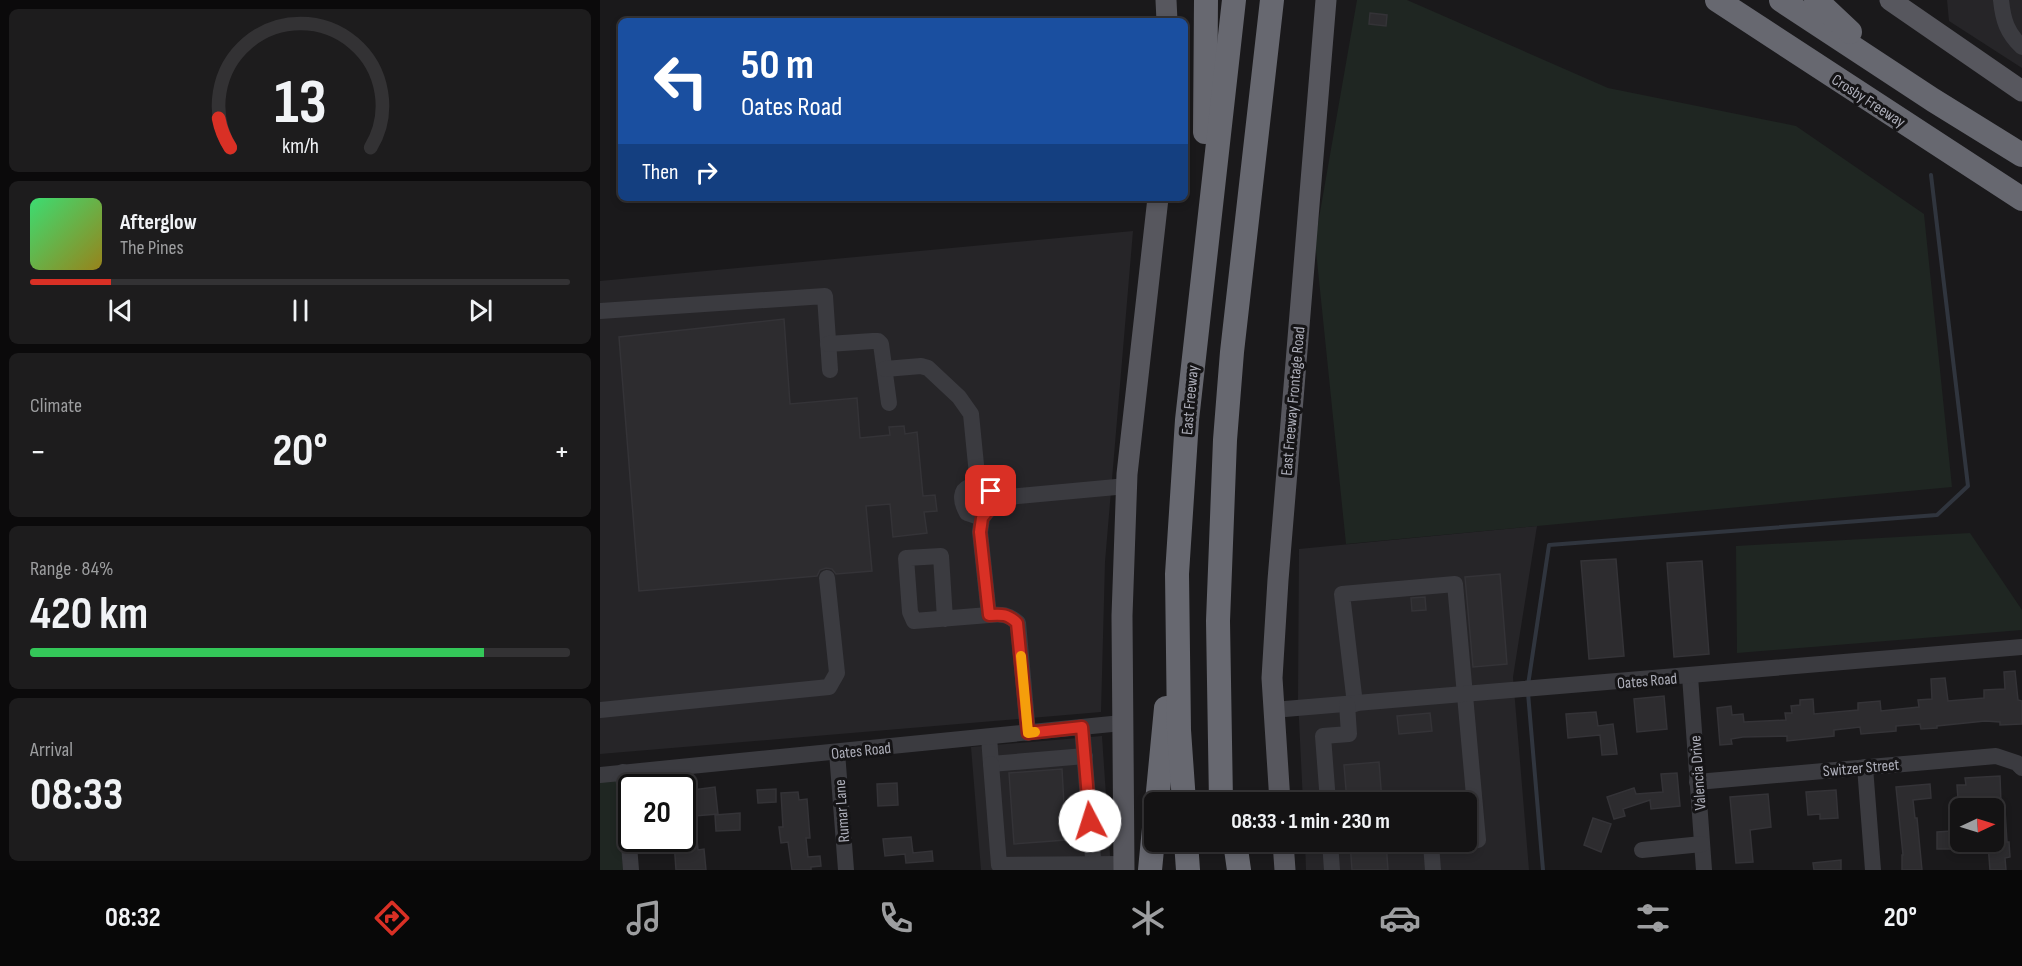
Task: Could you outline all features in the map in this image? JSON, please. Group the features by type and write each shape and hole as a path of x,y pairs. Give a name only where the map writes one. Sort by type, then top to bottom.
{"highway":[{"path":"1204,257 1206,0"},
{"name":"East Freeway","path":"1183,792 1179,730 1177,574 1187,420 1234,0"},
{"path":"1221,792 1219,572 1228,395 1273,0"},
{"name":"Crosby Freeway","path":"1717,0 2022,199"},
{"name":"Crosby Freeway","path":"1781,0 1933,100 2022,155"},
{"path":"1816,0 1843,26 1933,100"},
{"path":"1158,792 1177,574"},
{"path":"1219,727 1229,792"},
{"path":"1150,870 1152,852"},
{"path":"1187,852 1188,870"},
{"path":"1223,852 1224,870"},
{"path":"1236,852 1239,870"}],"main road":[{"path":"1166,0 1167,18"},
{"name":"East Freeway Frontage Road","path":"1279,792 1272,678 1326,0"},
{"path":"1890,0 2022,91"},
{"path":"1124,867 1122,616 1127,486 1158,201"},
{"path":"1284,852 1285,870"}],"street":[{"path":"2001,0 2003,21 2012,38 2022,47"},
{"path":"600,311 825,296 830,370"},
{"path":"828,344 878,341 883,351 889,403"},
{"path":"885,369 921,366 928,368 967,405 973,425 978,485"},
{"path":"982,518 967,513 962,504 962,495 966,489 978,485 986,488 998,498 1127,486"},
{"path":"989,615 980,532 982,518 998,498"},
{"path":"600,710 829,687 837,672 827,578"},
{"path":"1327,792 1323,736 1349,734 1351,704 1342,594 1455,584 1474,792"},
{"path":"945,619 1003,614 1011,616 1017,623 1028,733"},
{"name":"Oates Road","path":"1273,710 2022,647"},
{"name":"Valencia Drive","path":"1690,676 1704,870"},
{"name":"Oates Road","path":"600,775 1122,723"},
{"path":"1082,727 1094,868"},
{"path":"988,737 999,867 1124,867"},
{"name":"Rumar Lane","path":"837,752 846,870"},
{"path":"991,764 1085,756"},
{"name":"Switzer Street","path":"1697,782 1996,756 2017,762 2022,768"},
{"path":"1865,767 1873,870"},
{"path":"623,772 631,870"},
{"path":"1642,850 1702,844"},
{"path":"1331,852 1332,870"},
{"path":"1432,852 1433,870"}],"shaded area":[{"path":"1357,0 1407,0 1608,88 1796,126 1924,214 1952,487 1346,544 1315,241"},
{"path":"1947,0 2022,0 2022,68 1949,21"},
{"path":"1133,231 1105,562 1101,712 600,754 600,281"},
{"path":"1537,526 1513,677 1529,870 1306,870 1305,852 1477,852 1477,792 1303,792 1298,699 1299,549"},
{"path":"1970,533 2022,610 2022,630 1737,653 1736,546"},
{"path":"1102,736 1111,870 981,870 971,747"},
{"path":"616,779 618,852 622,852 623,870 600,870 600,780"}],"building":[{"path":"1370,13 1387,15 1386,26 1369,24"},
{"path":"784,319 790,404 857,398 860,438 890,435 889,427 904,426 905,434 917,432 923,496 935,495 937,511 924,512 927,533 893,537 890,504 866,506 872,571 836,574 832,569 826,568 820,570 817,576 639,591 619,337"},
{"path":"1616,559 1624,656 1589,659 1581,561"},
{"path":"1702,561 1709,654 1674,657 1667,563"},
{"path":"1500,574 1507,664 1473,667 1465,577"},
{"path":"1425,597 1426,610 1412,611 1411,598"},
{"path":"2015,671 2018,700 2022,701 2022,724 2000,725 2000,722 1985,721 1921,729 1920,724 1896,726 1896,731 1861,734 1860,727 1834,730 1834,736 1787,741 1787,736 1743,737 1731,739 1732,744 1720,745 1717,708 1731,706 1732,715 1743,714 1744,722 1786,720 1785,713 1792,713 1791,706 1800,705 1800,700 1813,699 1814,714 1858,710 1858,703 1880,701 1881,711 1919,707 1918,700 1932,699 1931,679 1945,678 1948,701 1984,698 1984,690 2005,689 2004,672"},
{"path":"1664,696 1667,729 1637,732 1634,699"},
{"path":"1596,712 1598,726 1613,724 1617,754 1602,755 1600,735 1568,738 1566,714"},
{"path":"1430,713 1432,731 1399,734 1397,716"},
{"path":"1379,762 1381,792 1346,792 1344,765"},
{"path":"1062,769 1066,840 1014,844 1009,773"},
{"path":"1677,773 1680,806 1651,809 1650,800 1623,809 1625,816 1614,819 1607,797 1634,788 1636,794 1663,792 1661,774"},
{"path":"2000,776 2001,798 1958,798 1957,785 1966,785 1965,778"},
{"path":"897,783 898,805 878,806 877,784"},
{"path":"1930,784 1931,798 1913,800 1922,870 1902,870 1903,855 1896,787"},
{"path":"715,787 718,814 696,816 696,790"},
{"path":"776,789 776,802 758,803 757,790"},
{"path":"1836,790 1838,818 1820,819 1820,814 1808,815 1806,792"},
{"path":"798,792 799,800 807,799 810,838 806,838 808,857 820,856 821,866 811,867 811,870 792,870 788,842 781,843 779,827 783,827 781,793"},
{"path":"1768,794 1771,827 1750,830 1753,862 1736,863 1730,797"},
{"path":"2004,810 2010,857 2005,858 2006,870 1990,870 1989,852 2004,852"},
{"path":"740,813 740,830 716,831 715,815"},
{"path":"1593,818 1611,824 1601,852 1584,845"},
{"path":"1950,831 1950,849 1937,849 1937,832"},
{"path":"911,837 913,853 932,851 933,861 906,863 905,854 885,856 883,839"},
{"path":"697,840 698,850 704,849 706,870 676,870 675,852 696,852"},
{"path":"1351,852 1387,852 1388,870 1352,870"},
{"path":"1841,860 1841,870 1814,870 1813,863"}],"waterway":[{"path":"1528,685 1549,545 1937,515 1968,486 1931,175"},
{"path":"1528,693 1543,870"}],"slow traffic":[{"path":"1021,656 1028,733 1035,732"}],"route":[{"path":"991,491 998,498 982,518 980,532 989,615 1011,616 1017,623 1028,733 1082,727 1090,821"}]}
